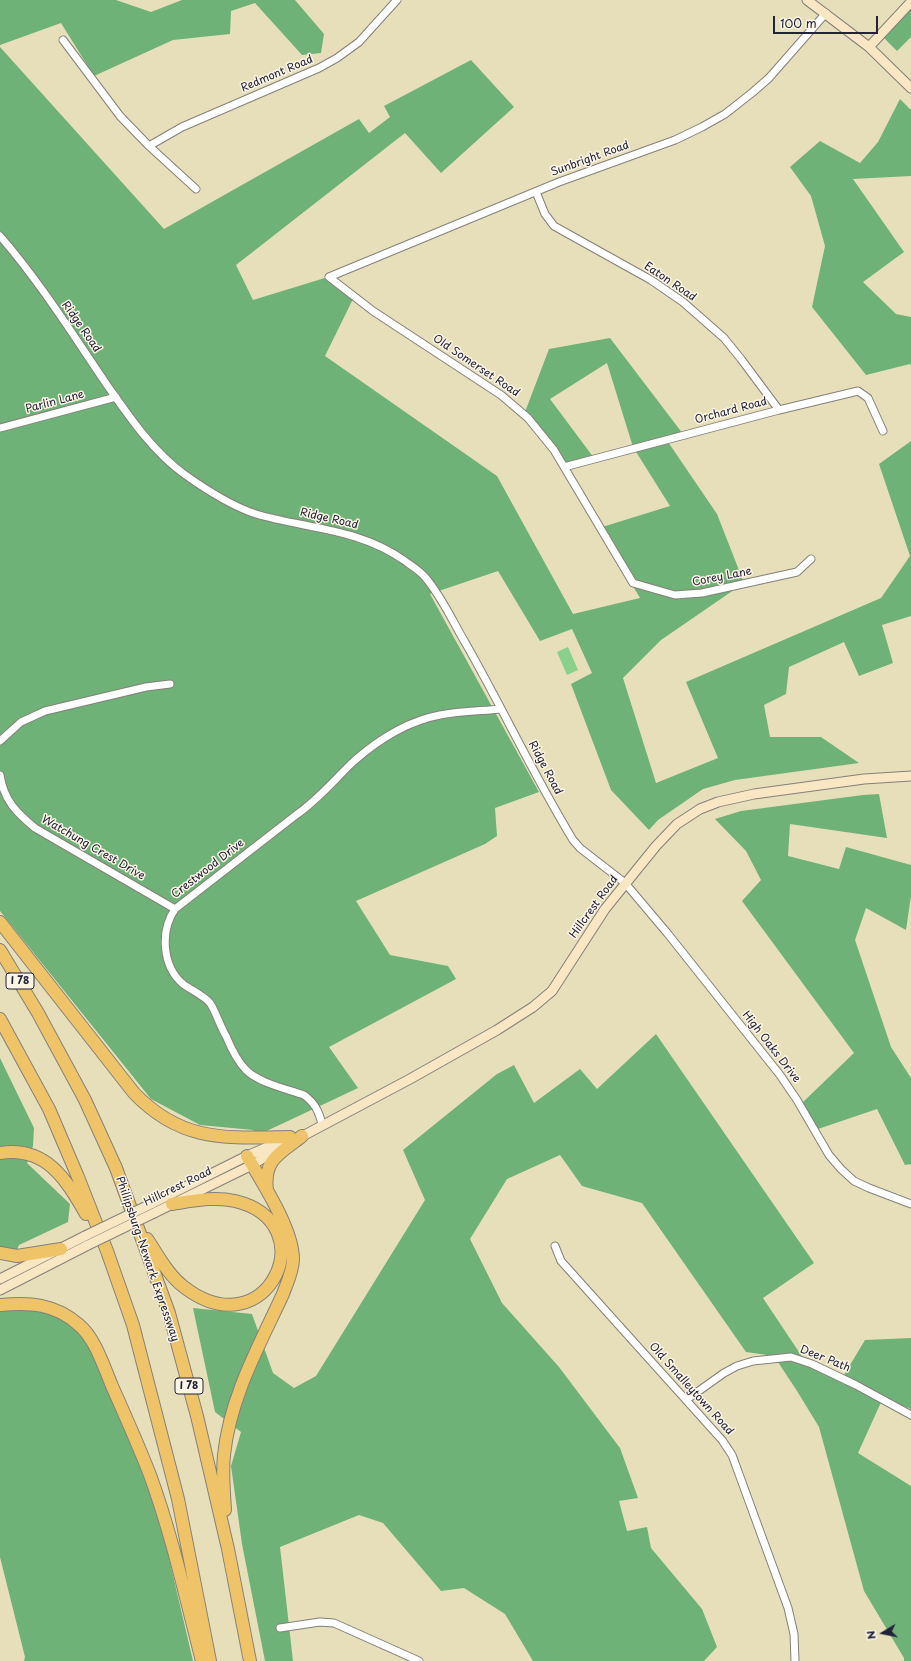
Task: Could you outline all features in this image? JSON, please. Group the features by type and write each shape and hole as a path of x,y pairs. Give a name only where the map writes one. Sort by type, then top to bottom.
{"highway":[{"path":"0,922 134,1093 156,1113 169,1122 184,1129 214,1136 234,1138 296,1137"},
{"name":"Phillipsburg-Newark Expressway","path":"0,950 38,1013 85,1100 116,1168 169,1313 197,1416 228,1549 250,1661"},
{"path":"0,1019 49,1109 107,1251 133,1325 176,1491 210,1661"},
{"path":"268,1193 266,1179 267,1170 273,1160 296,1137"},
{"path":"0,1153 23,1152 38,1158 56,1169 75,1194 107,1251"},
{"path":"228,1549 223,1474 226,1434 234,1403 289,1280 293,1260 291,1245 286,1230 268,1193 249,1160"},
{"path":"138,1227 174,1278 184,1287 209,1301 226,1304 244,1302 264,1292 271,1284 280,1266 281,1246 275,1228 261,1213 235,1201 214,1198 172,1204"},
{"path":"0,1253 17,1256 61,1249"},
{"path":"0,1305 36,1304 59,1311 81,1326 95,1347 134,1434 150,1476 178,1564 202,1661"}],"main road":[{"path":"807,0 869,47 911,88"},
{"path":"869,47 911,2"},
{"name":"Hillcrest Road","path":"0,1290 87,1241 410,1079 497,1030 533,1007 552,991 583,941 625,883 656,846 677,824 708,805 754,794 817,785 864,779 911,776"},
{"name":"Hillcrest Road","path":"153,1208 172,1204 249,1160"},
{"name":"Hillcrest Road","path":"0,1279 61,1249 87,1241"}],"street":[{"name":"Redmont Road","path":"149,146 182,127 319,68 337,58 359,42 397,0"},
{"name":"Sunbright Road","path":"329,277 536,192 675,140 702,128 725,114 769,78 826,13"},
{"path":"63,40 120,116 149,146 196,189"},
{"name":"Eaton Road","path":"536,192 545,214 554,226 651,280 706,322 742,359 779,410"},
{"name":"Ridge Road","path":"0,236 21,260 116,397 158,450 182,473 216,495 257,514 362,538 397,555 425,577 440,600 573,840 580,848 625,883"},
{"name":"Old Somerset Road","path":"329,277 373,312 500,395 516,407 541,432 564,466 633,583"},
{"name":"Orchard Road","path":"564,466 858,391 868,398 883,431"},
{"name":"Parlin Lane","path":"0,428 116,397"},
{"name":"Corey Lane","path":"633,583 675,595 702,594 797,572 810,559"},
{"path":"0,741 21,722 45,711 146,687 170,684"},
{"name":"Crestwood Drive","path":"322,1124 320,1113 310,1099 304,1095 257,1078 245,1069 236,1056 210,1003 182,983 170,967 165,943 169,917 175,909 307,807 354,761 373,746 402,728 419,721 446,714 501,709"},
{"name":"Watchung Crest Drive","path":"0,776 5,794 10,803 20,816 35,828 175,909"},
{"name":"High Oaks Drive","path":"625,883 668,934 780,1075 830,1155 841,1169 854,1181 911,1204"},
{"name":"Old Smalleytown Road","path":"555,1246 561,1261 722,1440 732,1455 788,1608 794,1634 795,1661"},
{"name":"Deer Path","path":"686,1400 724,1372 737,1366 753,1361 791,1357 812,1364 856,1384 911,1415"},
{"path":"280,1628 320,1622 334,1623 419,1661"}],"green space":[{"path":"0,0 116,0 151,12 182,0 295,0 324,34 321,53 302,55 255,3 231,11 230,34 173,40 94,76 61,23 0,45"},
{"path":"911,0 911,37 897,51 879,33"},
{"path":"0,47 164,229 359,119 369,133 390,117 384,106 471,60 514,107 441,173 405,133 236,265 253,300 328,277 354,297 325,356 497,476 573,614 640,598 599,528 670,506 633,447 607,363 550,399 594,458 565,463 525,412 549,349 610,338 683,434 666,439 717,514 744,583 661,640 623,678 656,783 718,758 686,682 881,598 910,556 879,464 911,441 911,616 882,625 893,663 859,676 844,642 789,667 786,694 764,705 770,737 821,737 859,763 735,780 703,789 658,820 649,830 611,790 571,684 592,673 572,629 540,641 498,571 430,594 539,792 495,808 497,836 485,844 356,901 390,955 448,966 456,979 329,1047 358,1088 256,1136 253,1130 200,1125 151,1099 0,911"},
{"path":"900,99 911,110 911,176 853,179 904,252 863,282 896,314 911,317 911,366 910,364 866,375 812,307 825,246 811,196 790,167 820,141 860,163 878,142"},
{"path":"568,647 578,670 567,675 557,652"},
{"path":"879,794 887,838 790,824 788,856 839,869 846,847 911,865 911,896 906,930 866,908 855,940 891,1047 911,1078 911,1164 905,1165 877,1109 818,1129 802,1103 854,1053 742,901 761,880 746,851 715,819 741,811"},
{"path":"656,1034 814,1263 763,1298 803,1358 844,1375 865,1340 911,1338 911,1409 883,1398 858,1453 911,1486 911,1661 904,1661 904,1658 864,1591 819,1427 774,1356 746,1352 642,1203 582,1186 560,1155 507,1179 470,1239 502,1303 559,1367 620,1448 638,1498 619,1501 627,1531 647,1527 651,1548 702,1609 717,1647 704,1661 533,1661 505,1614 464,1588 441,1591 383,1523 359,1515 280,1547 293,1661 265,1661 242,1544 231,1466 241,1432 215,1412 193,1308 252,1314 273,1373 294,1388 316,1376 425,1200 403,1150 497,1074 514,1065 534,1103 580,1069 597,1089"},
{"path":"0,1058 34,1128 33,1146 27,1163 70,1204 68,1222 19,1245 16,1252 0,1260"},
{"path":"0,1310 54,1310 89,1338 154,1494 193,1661 24,1661 25,1657 0,1557"}]}
